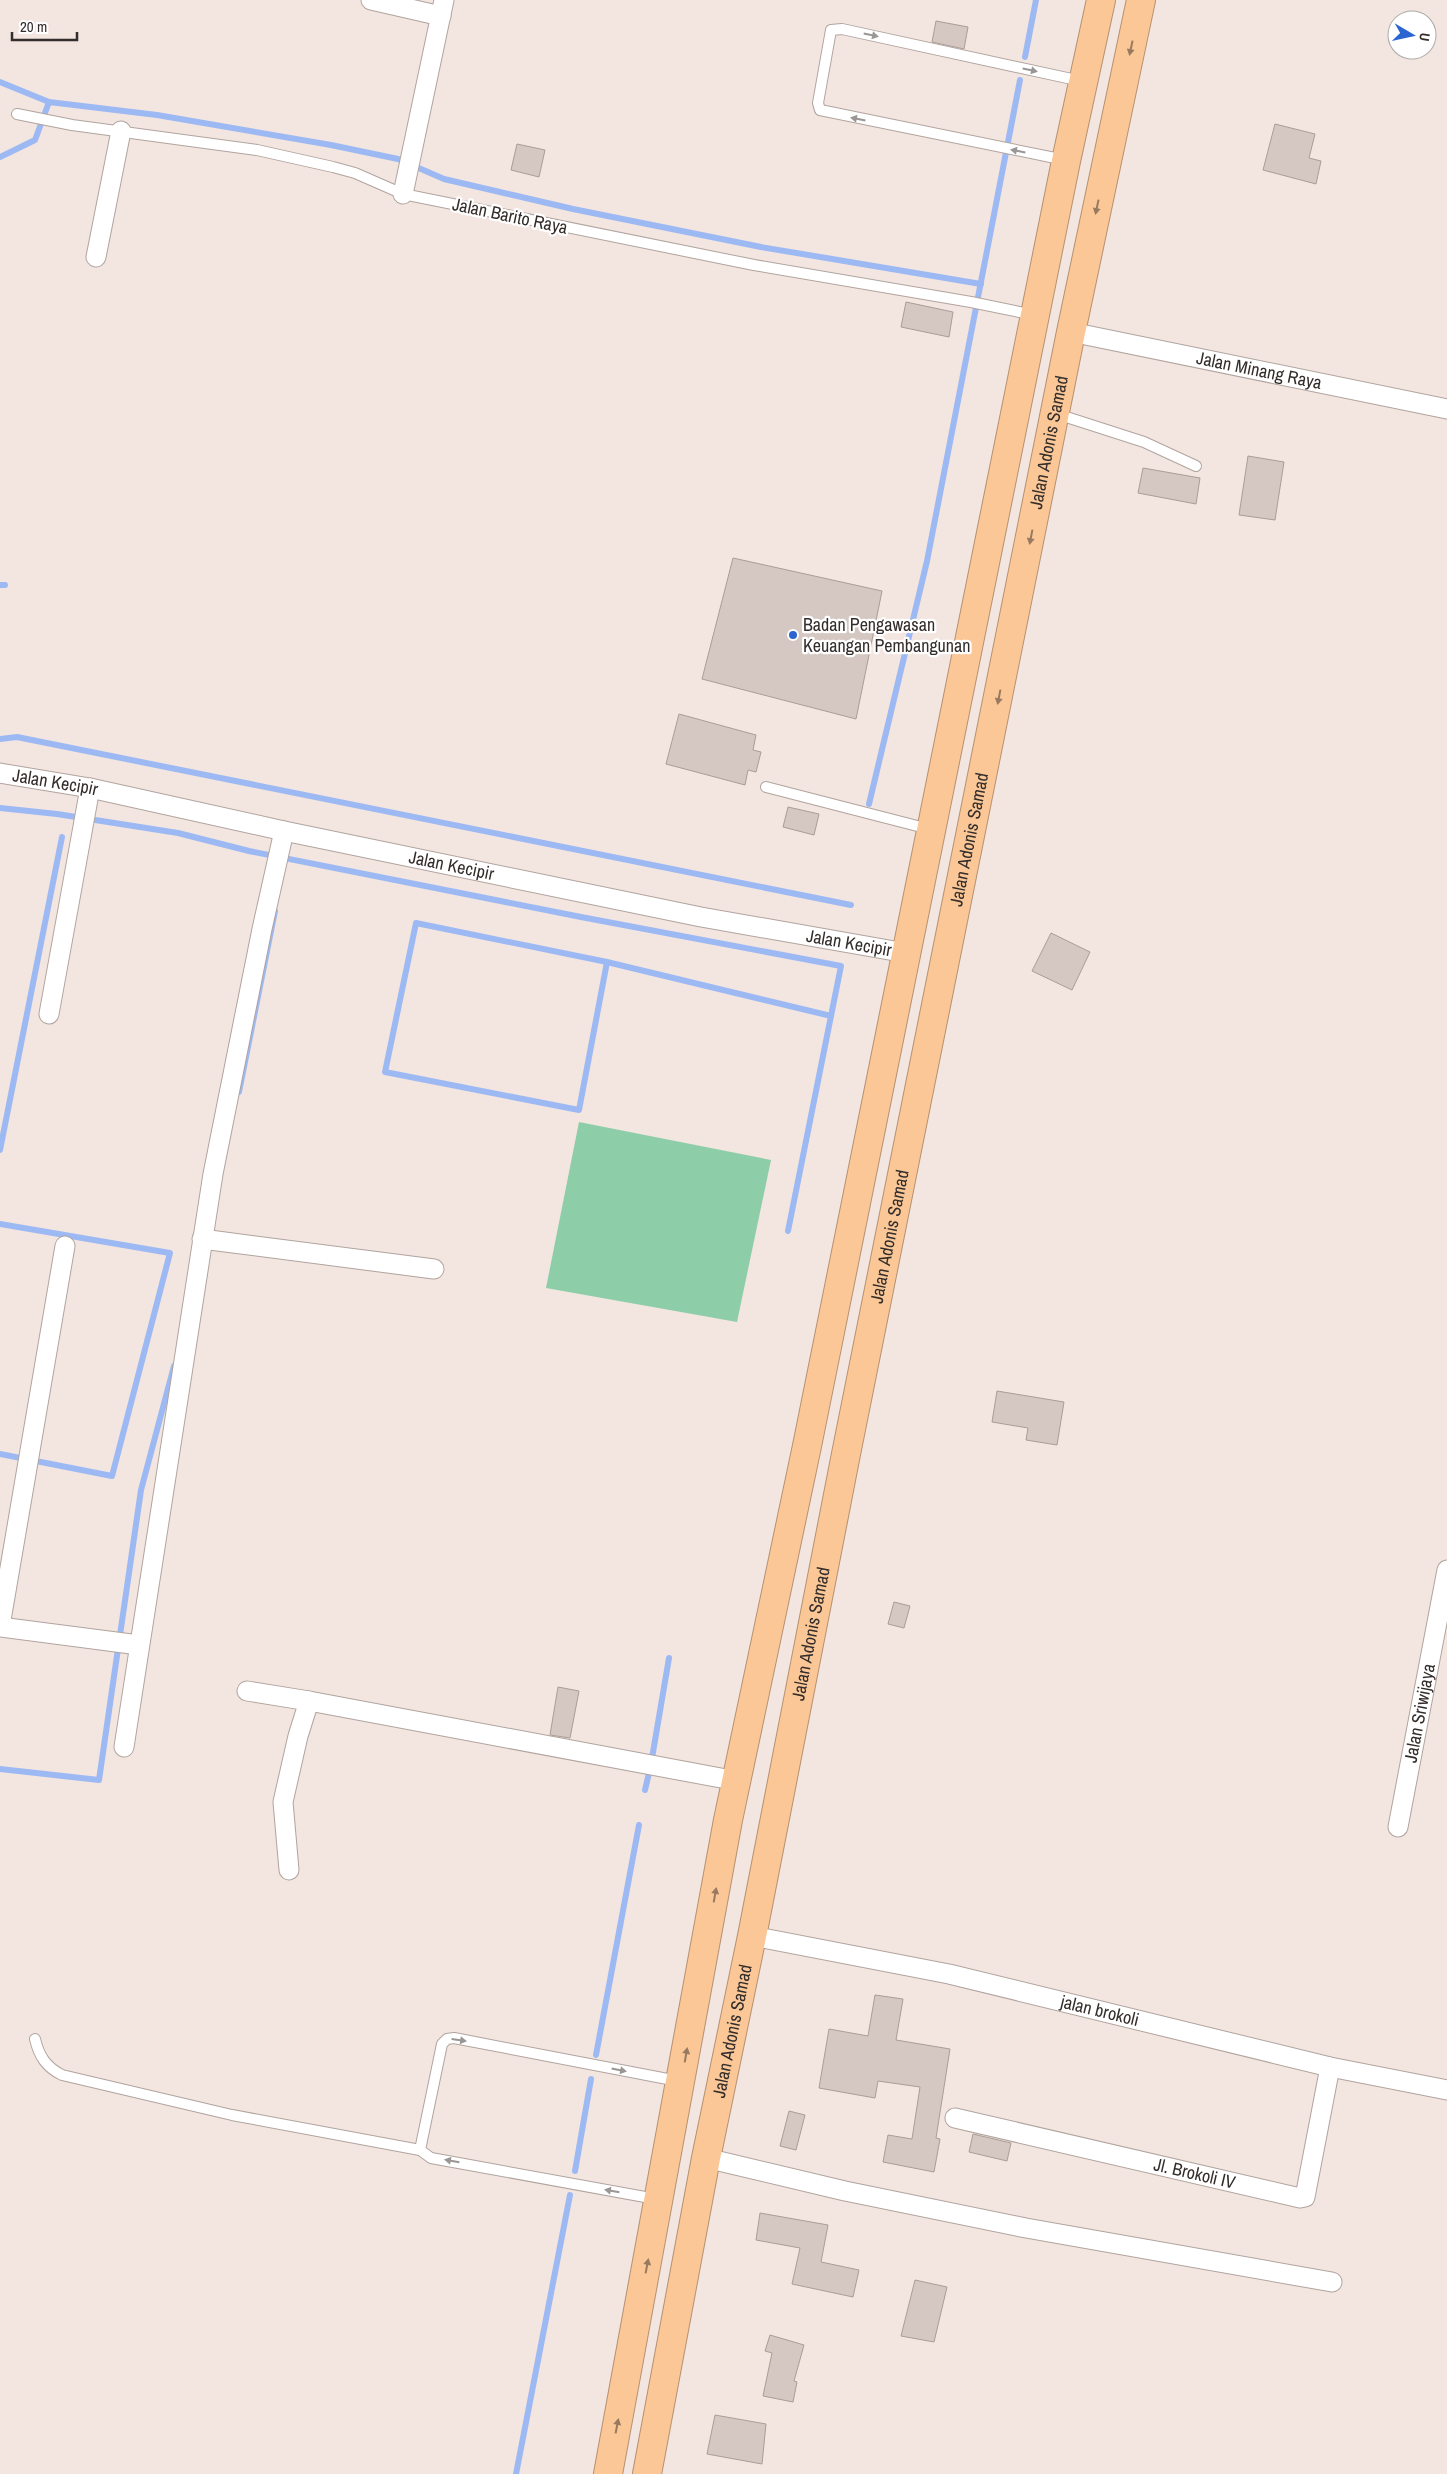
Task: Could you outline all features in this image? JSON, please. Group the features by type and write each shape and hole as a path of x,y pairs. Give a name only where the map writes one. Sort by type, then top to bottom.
{"highway":[{"path":"608,2474 737,1782 808,1446 930,829 1066,161 1101,0"},
{"name":"Jalan Adonis Samad","path":"647,2474 706,2158 752,1936 846,1454 1071,332 1141,0"},
{"path":"1084,82 1122,88"},
{"path":"808,1446 846,1454"}],"street":[{"path":"371,0 442,8 403,194"},
{"path":"96,257 122,130"},
{"name":"Jalan Minang Raya","path":"1071,332 1447,408"},
{"name":"Jalan Kecipir","path":"0,773 90,788 281,840 906,953"},
{"path":"49,1014 90,788"},
{"path":"124,1747 133,1645 213,1174 281,840"},
{"path":"202,1239 434,1268"},
{"path":"65,1246 0,1627 133,1645"},
{"name":"Jalan Sriwijaya","path":"1398,1827 1447,1570"},
{"path":"246,1691 309,1701 737,1782"},
{"path":"289,1870 283,1802 298,1736 309,1701"},
{"name":"jalan brokoli","path":"752,1936 949,1974 1330,2066 1447,2090"},
{"name":"Jl. Brokoli IV","path":"954,2118 1300,2198 1305,2197 1330,2066"},
{"path":"706,2158 845,2191 1016,2226 1332,2282"}],"lane":[{"path":"1066,161 820,110 818,103 831,30 842,29 1084,82"},
{"name":"Jalan Barito Raya","path":"17,114 72,125 122,130 258,150 356,173 403,194 754,265 983,304 1035,315"},
{"path":"1056,414 1144,442 1196,466"},
{"path":"766,787 930,829"},
{"path":"420,2150 442,2044 447,2039 454,2038 681,2082"},
{"path":"35,2039 41,2058 50,2068 62,2075 232,2115 420,2150 431,2158 660,2200"}],"green space":[{"path":"579,1122 771,1160 737,1322 546,1288"}],"building":[{"path":"936,21 968,27 964,49 932,42"},
{"path":"1275,124 1315,134 1309,158 1321,161 1316,184 1263,170"},
{"path":"517,144 545,150 539,177 511,170"},
{"path":"906,302 953,312 949,337 901,327"},
{"path":"1248,456 1284,462 1275,520 1239,515"},
{"path":"1143,468 1200,478 1196,504 1138,493"},
{"name":"Badan Pengawasan Keuangan Pembangunan","path":"733,558 882,591 856,719 702,679"},
{"path":"679,714 756,735 753,750 761,752 756,772 748,770 745,785 666,764"},
{"path":"788,807 819,814 814,835 783,827"},
{"path":"1051,933 1090,952 1072,990 1032,971"},
{"path":"997,1391 1064,1402 1057,1445 1026,1440 1028,1428 992,1422"},
{"path":"894,1602 910,1606 904,1628 888,1624"},
{"path":"558,1687 579,1691 570,1738 550,1735"},
{"path":"875,1995 903,1999 896,2040 950,2049 936,2138 940,2139 934,2172 883,2162 888,2135 912,2139 920,2087 878,2081 875,2098 819,2088 829,2029 868,2036"},
{"path":"789,2111 805,2115 796,2150 780,2146"},
{"path":"973,2134 1011,2143 1007,2161 969,2152"},
{"path":"760,2213 828,2225 821,2262 859,2270 853,2297 792,2284 800,2248 756,2240"},
{"path":"915,2280 947,2287 934,2342 901,2336"},
{"path":"770,2335 804,2345 794,2381 797,2382 793,2402 763,2396 772,2353 765,2351"},
{"path":"715,2415 766,2424 762,2464 707,2454"}],"waterway":[{"path":"1025,57 1036,0"},
{"path":"869,804 927,561 1020,80"},
{"path":"0,82 49,102"},
{"path":"0,157 35,140 49,102 157,115 331,145 398,159 444,179 573,209 761,247 981,284"},
{"path":"0,585 5,585"},
{"path":"0,739 17,737 851,905"},
{"path":"0,808 57,814 178,833 249,851 841,966 788,1231"},
{"path":"0,1150 62,837"},
{"path":"239,1092 275,911"},
{"path":"607,962 579,1110 385,1072 416,923 607,962 831,1016"},
{"path":"0,1224 170,1253 112,1476 0,1454"},
{"path":"0,1769 99,1780 141,1490 174,1366"},
{"path":"652,1758 669,1658"},
{"path":"645,1790 649,1773"},
{"path":"596,2055 639,1825"},
{"path":"575,2171 591,2079"},
{"path":"516,2474 570,2195"}],"place":[{"name":"Badan Pengawasan Keuangan Pembangunan","path":"793,635"}]}
